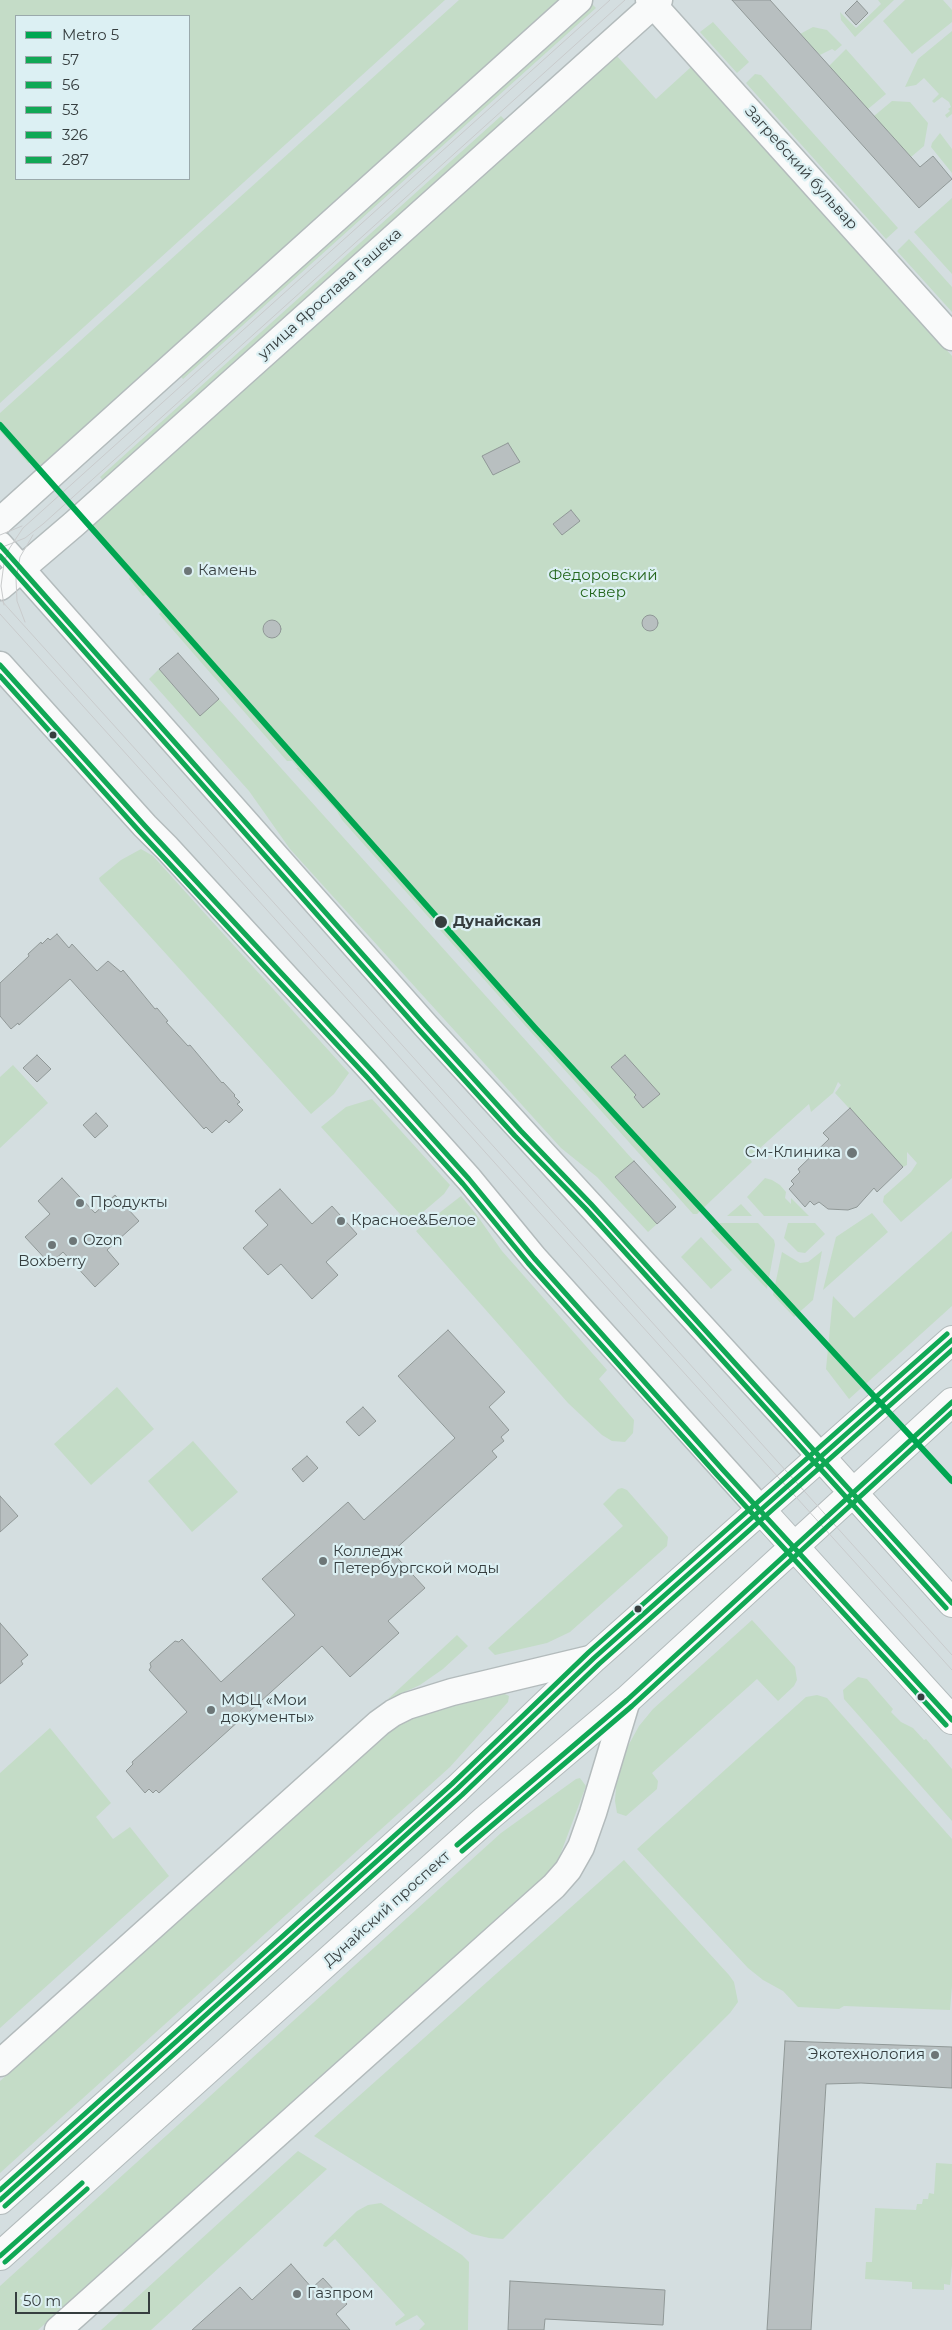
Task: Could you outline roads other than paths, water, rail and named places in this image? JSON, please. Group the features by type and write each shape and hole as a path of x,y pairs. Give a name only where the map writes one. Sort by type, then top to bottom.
{"main road":[{"path":"0,2200 450,1796 594,1658 952,1340"},
{"name":"Дунайский проспект","path":"0,2256 485,1820 627,1700 952,1402"},
{"path":"821,1457 952,1603"},
{"path":"761,1510 952,1720"}],"street":[{"path":"0,521 579,0"},
{"name":"Загребский бульвар","path":"654,2 952,337"},
{"name":"улица Ярослава Гашека","path":"0,587 74,524 654,2"},
{"path":"0,545 426,1026 821,1457"},
{"path":"0,665 145,826 379,1079 469,1179 534,1258 761,1510"},
{"path":"0,2064 379,1722 407,1706 452,1692 594,1658"},
{"path":"58,2330 554,1886 568,1870 581,1847 627,1700"}],"tram line":[{"path":"4,605 1,586 4,563 9,549 23,528 610,0"},
{"path":"0,548 25,538 43,524 625,0"},
{"path":"0,535 22,526"},
{"path":"25,622 17,601 16,579 20,557 33,535"},
{"path":"0,599 952,1655"},
{"path":"0,614 952,1670"}],"metro line":[{"name":"5","path":"0,425 536,1029 952,1481"}],"place":[{"name":"Камень","path":"188,571"},
{"name":"Дунайская","path":"441,922"},
{"name":"См-Клиника","path":"852,1153"},
{"name":"Продукты","path":"80,1203"},
{"name":"Красное&Белое","path":"341,1221"},
{"name":"Ozon","path":"73,1241"},
{"name":"Boxberry","path":"52,1245"},
{"name":"Колледж Петербургской моды","path":"323,1561"},
{"name":"МФЦ «Мои документы»","path":"211,1710"},
{"name":"Экотехнология","path":"935,2055"},
{"name":"Газпром","path":"297,2294"}],"park label":[{"name":"Фёдоровский сквер","path":"603,584"}]}
